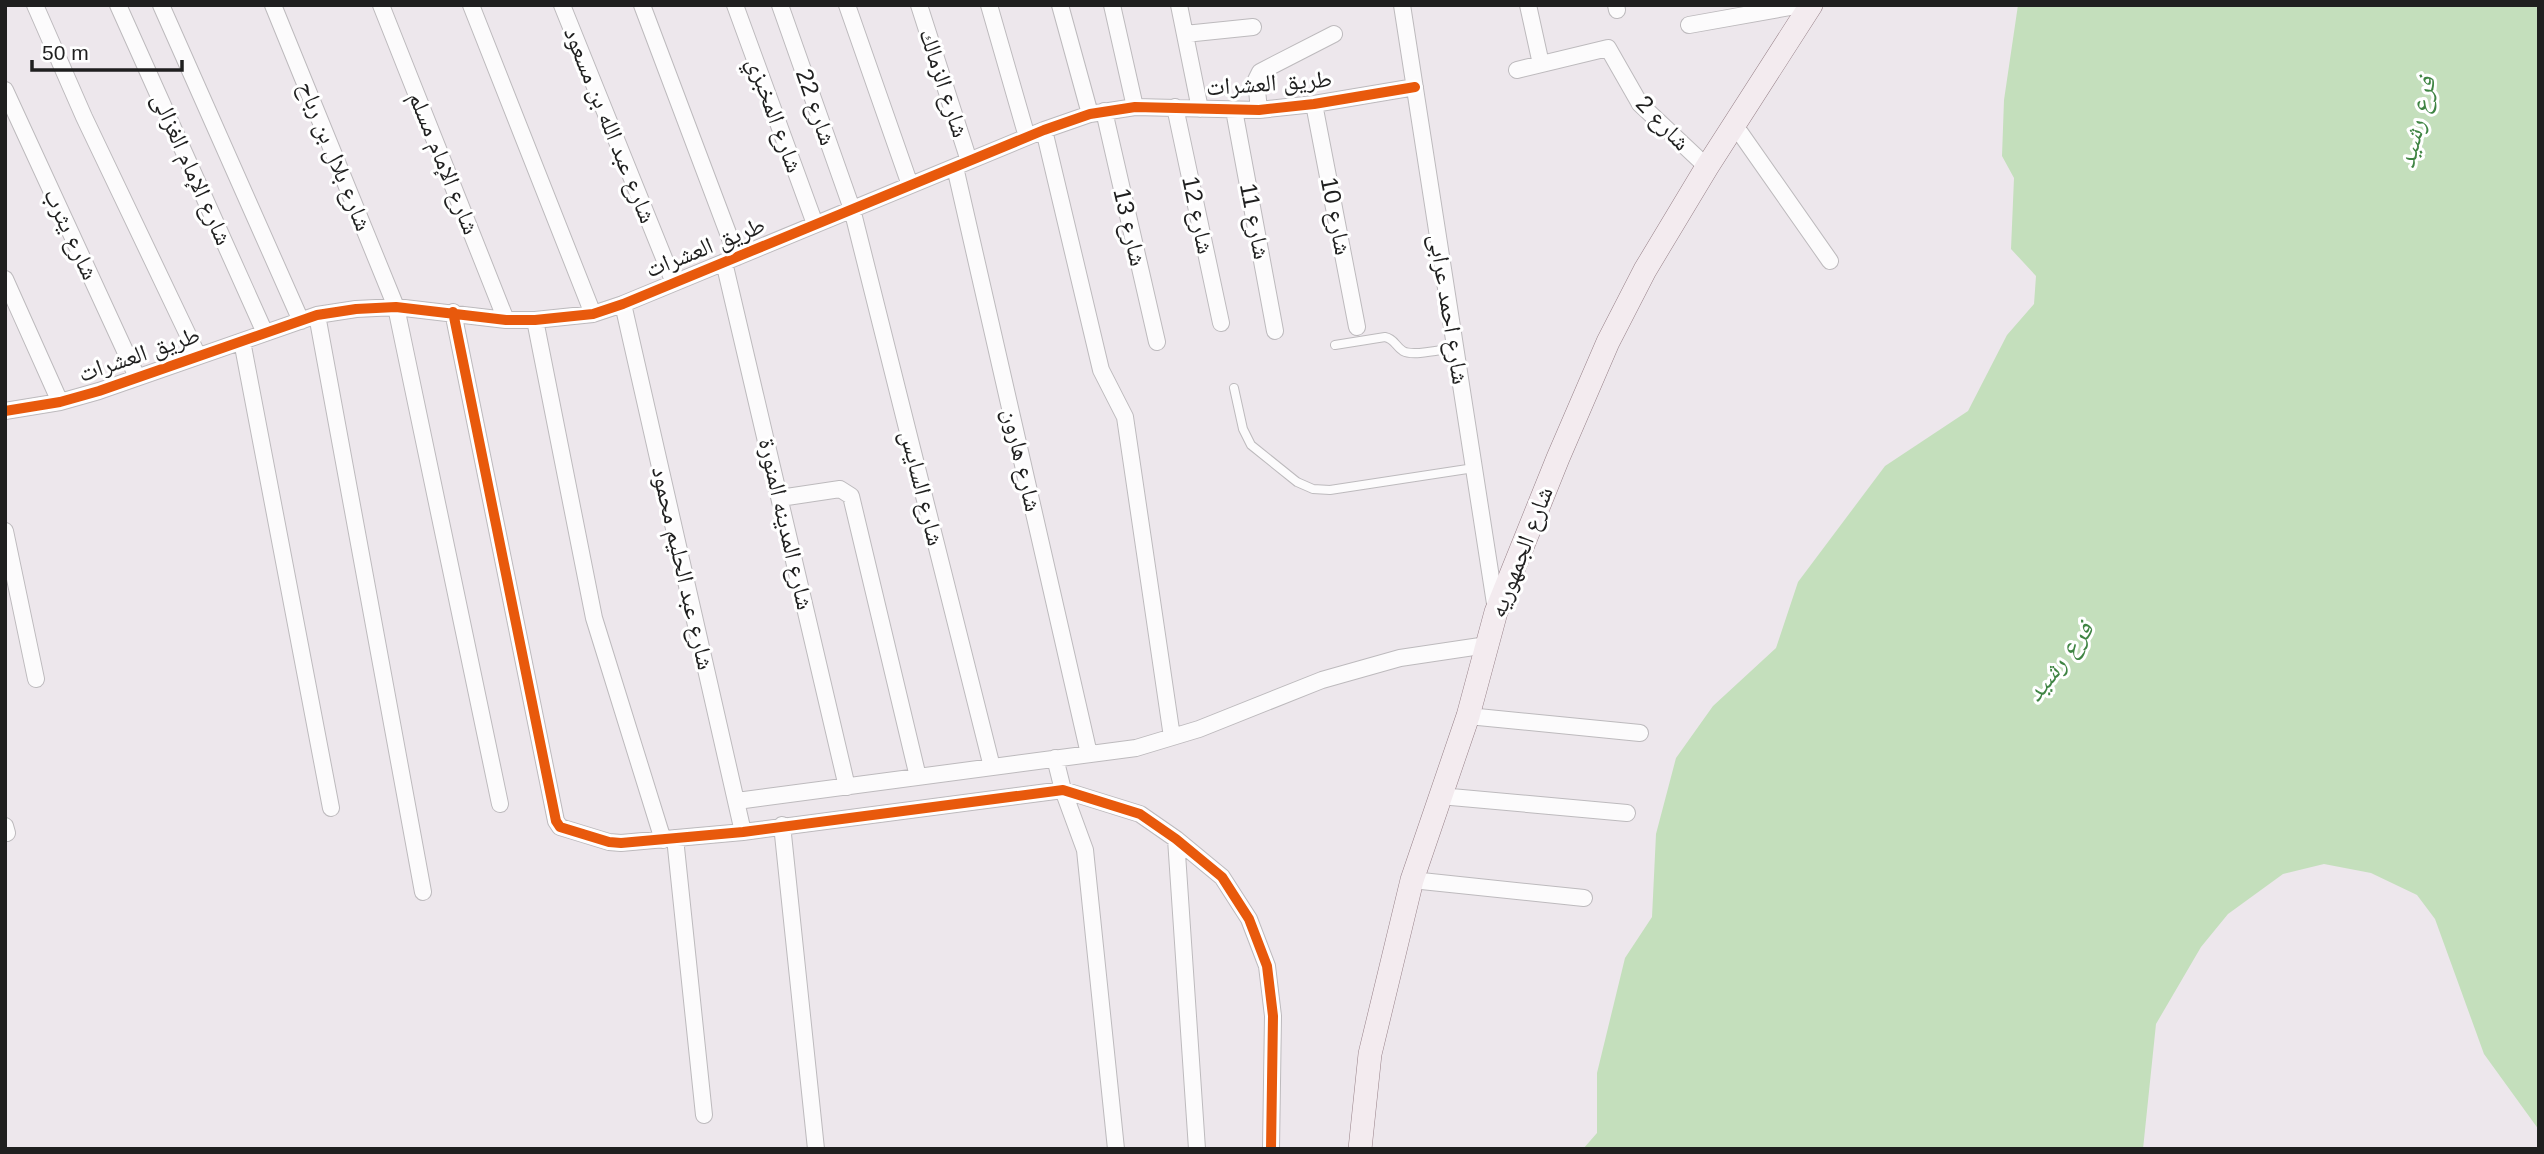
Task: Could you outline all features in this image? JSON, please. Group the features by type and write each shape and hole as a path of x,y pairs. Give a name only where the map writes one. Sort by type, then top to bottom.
{"street":[{"path":"34,5 84,117 198,356"},
{"name":"شارع الإمام الغزالى","path":"118,5 265,333"},
{"path":"161,5 301,321"},
{"name":"شارع بلال بن رباح","path":"274,5 396,307 500,804"},
{"name":"شارع الإمام مسلم","path":"381,5 506,320"},
{"path":"471,5 593,314"},
{"name":"شارع عبد الله بن مسعود","path":"562,5 674,283"},
{"name":"شارع المدينه المنورة","path":"642,5 731,259 780,498 847,787"},
{"name":"شارع المخبزي","path":"735,5 815,224"},
{"name":"شارع 22","path":"780,5 852,209"},
{"path":"847,5 910,185"},
{"name":"شارع الزمالك","path":"919,5 962,164"},
{"path":"989,5 1027,137"},
{"name":"شارع 13","path":"1060,5 1097,113 1157,342"},
{"path":"1112,5 1135,107"},
{"path":"1180,5 1200,109"},
{"name":"شارع احمد عرابى","path":"1402,5 1496,612"},
{"path":"1528,5 1541,64"},
{"path":"1689,25 1756,9 1801,5"},
{"name":"شارع الجمهوريه","path":"1360,1149 1370,1054 1412,880 1468,716 1496,612 1608,342 1645,270 1707,167 1811,5"},
{"path":"1185,34 1253,27"},
{"path":"1259,110 1256,80 1260,72 1334,34"},
{"name":"شارع 2","path":"1517,70 1608,48 1640,104 1707,167"},
{"name":"طريق العشرات","path":"5,411 60,402 99,391 317,315 396,307 506,320 593,314 1044,130 1097,113 1135,107 1259,110 1415,88"},
{"name":"شارع يثرب","path":"5,90 137,377"},
{"name":"شارع 10","path":"1314,104 1357,327"},
{"name":"شارع 12","path":"1175,107 1221,323"},
{"name":"شارع 11","path":"1234,110 1275,331"},
{"path":"1734,124 1830,261"},
{"path":"1044,130 1101,370 1125,417 1172,737"},
{"name":"شارع هارون","path":"962,164 1089,754"},
{"name":"شارع السايس","path":"852,209 992,767"},
{"path":"5,279 60,402"},
{"name":"شارع عبد الحليم محمود","path":"623,304 744,832"},
{"path":"453,312 556,821 560,827 609,842 669,839 744,832 1063,790 1140,814 1176,839 1222,877 1249,919 1267,966 1273,1016 1271,1149"},
{"path":"317,315 422,892"},
{"path":"535,320 594,618 669,839 704,1115"},
{"path":"242,341 331,807"},
{"path":"780,498 840,489 851,496 918,777"},
{"path":"5,531 36,679"},
{"path":"737,801 1136,748 1199,729 1322,680 1400,659 1487,645"},
{"path":"1468,716 1640,733"},
{"path":"1055,758 1063,790 1085,850 1116,1149"},
{"path":"1440,796 1627,813"},
{"path":"782,825 816,1149"},
{"path":"1176,839 1198,1149"},
{"path":"1412,880 1584,898"}],"lane":[{"path":"1335,345 1385,337 1391,338 1403,351 1412,354 1455,348"},
{"path":"1234,388 1243,429 1251,445 1297,482 1313,489 1330,489 1474,468"}],"water":[{"name":"فرع رشيد","path":"2018,5 2539,5 2539,1130 2484,1054 2435,919 2417,895 2371,873 2324,864 2283,874 2228,914 2201,947 2156,1024 2143,1149 1583,1149 1597,1133 1597,1073 1625,958 1652,917 1656,834 1676,758 1713,706 1776,648 1798,582 1885,466 1968,411 2007,335 2034,304 2036,276 2011,249 2014,178 2002,156 2004,100"}],"cycle path":[{"path":"5,411 60,402 99,391 317,315 396,307 506,320 593,314 1044,130 1090,114 1135,107 1259,110 1415,87"},
{"path":"453,312 556,821 560,827 621,843 743,832 1063,790 1140,814 1176,839 1222,877 1249,919 1267,966 1273,1016 1271,1149"}]}
